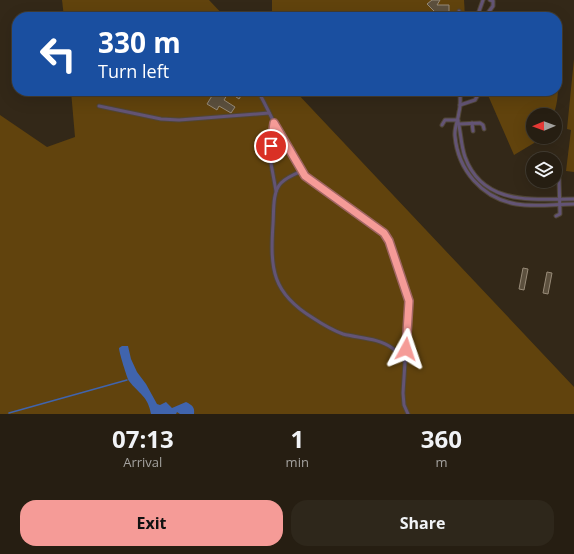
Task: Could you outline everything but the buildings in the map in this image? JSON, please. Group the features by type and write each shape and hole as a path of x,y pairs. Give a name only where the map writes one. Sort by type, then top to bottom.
{"lane":[{"path":"478,12 483,0"},
{"path":"489,12 493,6 492,1 490,0"},
{"path":"260,96 274,123 302,171 314,183 384,233 389,241 409,301 403,400 408,414"},
{"path":"460,96 458,120 455,130 457,151 468,174 478,186 492,196 516,204 574,204"},
{"path":"460,105 474,100 477,96"},
{"path":"99,106 161,119 173,120 269,113"},
{"path":"442,125 445,120 458,120"},
{"path":"458,120 466,160 482,182 494,191 517,199 574,199"},
{"path":"274,123 270,158 276,192 272,242 273,268 277,282 285,295 300,310 342,334 385,343 393,348 405,361"},
{"path":"459,124 481,123 484,130"},
{"path":"472,124 473,131"},
{"path":"276,192 282,182 302,171"},
{"path":"556,216 560,214 558,188"}],"shaded area":[{"path":"62,0 209,0 220,12 63,12"},
{"path":"272,0 464,0 465,12 272,12"},
{"path":"574,59 574,172 566,171 571,130 567,129"},
{"path":"71,96 300,96 574,387 574,414 0,414 0,115 47,147 75,137"},
{"path":"488,96 558,96 555,108 526,108 526,144 532,144 514,155"}],"water":[{"path":"122,346 128,346 131,359 137,372 146,384 157,404 160,405 166,402 172,408 186,402 193,406 194,414 180,414 177,412 176,414 151,414 148,403 128,379 119,350"}],"waterway":[{"path":"9,413 127,380"}],"route":[{"path":"271,146 274,123 305,176 384,233 389,241 409,301 406,349"}]}
